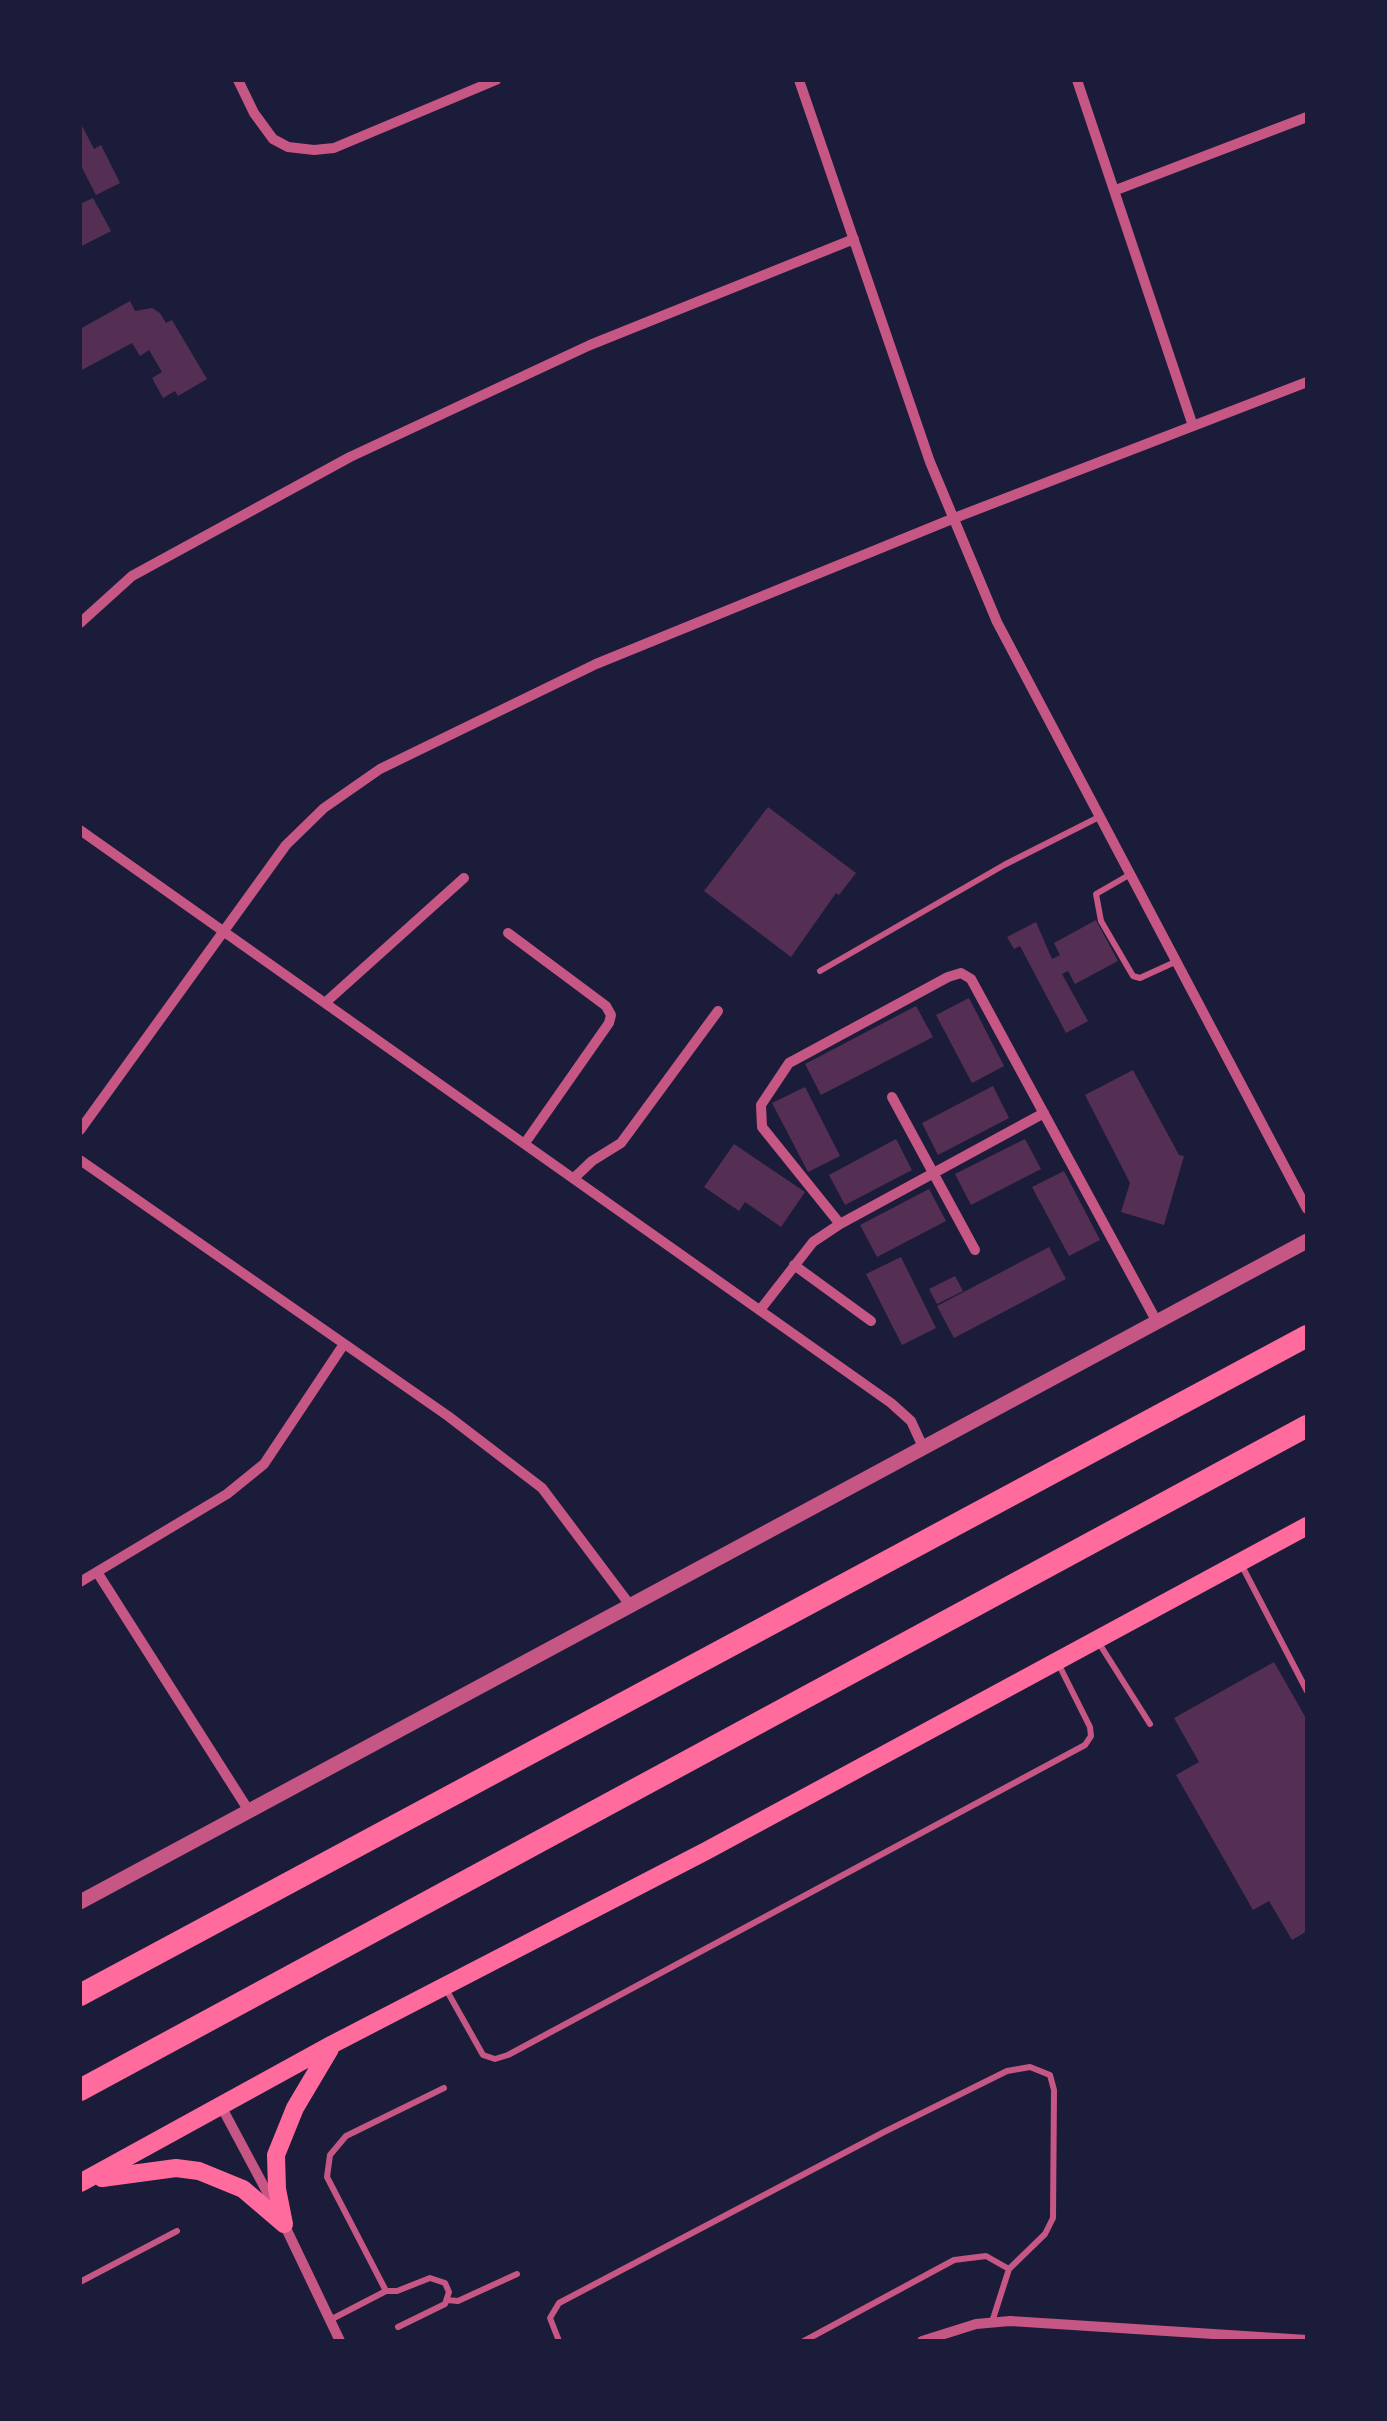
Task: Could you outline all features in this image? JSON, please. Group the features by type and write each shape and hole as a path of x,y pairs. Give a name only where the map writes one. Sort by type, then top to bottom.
{"highway":[{"path":"80,1995 1307,1336"},
{"path":"80,2090 1307,1426"}],"main road":[{"path":"80,2183 333,2044 706,1852 1307,1526"},
{"path":"284,2224 276,2155 295,2108 333,2044"},
{"path":"80,2183 160,2170 199,2171 244,2189 284,2224"}],"street":[{"path":"238,80 254,114 273,139 288,148 314,150 334,148 496,80"},
{"path":"799,80 952,520 997,622 1307,1209"},
{"path":"1077,80 1194,426"},
{"path":"1116,190 1307,116"},
{"path":"80,624 132,576 350,457 590,344 854,239"},
{"path":"80,1130 286,845 324,808 380,769 596,664 1307,382"},
{"path":"80,830 902,1412 918,1431 923,1448"},
{"path":"326,1002 464,878"},
{"path":"508,933 606,1006 611,1015 610,1023 525,1143"},
{"path":"840,1224 760,1122 761,1105 785,1067 948,977 967,975 1157,1322"},
{"path":"574,1178 621,1143 718,1011"},
{"path":"892,1097 975,1250"},
{"path":"760,1310 813,1242 1044,1113"},
{"path":"80,1160 448,1416 542,1488 630,1604"},
{"path":"80,1902 1307,1241"},
{"path":"794,1265 872,1321"},
{"path":"80,1582 226,1494 264,1464 344,1344"},
{"path":"97,1572 250,1812"},
{"path":"221,2106 340,2341"},
{"path":"922,2341 946,2331 992,2322 1307,2340"}],"lane":[{"path":"820,972 911,917 1098,817"},
{"path":"1129,875 1096,894 1102,921 1133,976 1140,978 1175,962"},
{"path":"1240,1561 1307,1691"},
{"path":"1097,1640 1150,1724"},
{"path":"444,1986 483,2055 495,2059 508,2055 1077,1750 1092,1736 1080,1703 1057,1662"},
{"path":"559,2341 550,2318 559,2304 1007,2070 1030,2068 1050,2076 1054,2090 1054,2218 1045,2234 1010,2269 992,2322"},
{"path":"386,2291 327,2176 330,2155 346,2136 444,2088"},
{"path":"80,2282 177,2232"},
{"path":"804,2341 965,2256 995,2258 1010,2269"},
{"path":"398,2327 447,2300 458,2301 517,2274"},
{"path":"330,2320 386,2291 433,2278 445,2283 447,2300"}],"building":[{"path":"80,122 94,149 101,145 120,183 96,195 80,164"},
{"path":"93,198 111,231 80,247 80,204"},
{"path":"130,301 135,311 152,308 166,323 172,320 207,379 178,396 175,391 163,398 152,378 162,372 149,350 140,356 132,343 80,371 80,329"},
{"path":"768,807 856,873 839,895 836,893 791,957 704,891"},
{"path":"1096,920 1118,961 1075,984 1068,971 1062,974 1088,1021 1066,1033 1020,946 1014,949 1007,937 1036,922 1052,959 1060,955 1054,943"},
{"path":"969,998 1004,1066 972,1083 936,1015"},
{"path":"916,1006 933,1037 821,1095 805,1064"},
{"path":"1133,1070 1179,1155 1184,1156 1164,1225 1121,1212 1130,1183 1085,1095"},
{"path":"993,1086 1009,1118 938,1155 922,1123"},
{"path":"805,1087 840,1156 808,1172 772,1103"},
{"path":"896,1139 912,1170 845,1205 829,1175"},
{"path":"1025,1139 1041,1169 971,1205 955,1174"},
{"path":"734,1144 805,1192 781,1227 745,1202 739,1211 704,1187"},
{"path":"1064,1171 1100,1240 1069,1256 1032,1187"},
{"path":"929,1189 946,1221 877,1257 860,1225"},
{"path":"1049,1247 1066,1279 954,1338 937,1306"},
{"path":"901,1257 936,1328 902,1345 866,1274"},
{"path":"955,1276 963,1291 937,1304 929,1289"},
{"path":"1274,1662 1307,1720 1307,1931 1292,1940 1269,1901 1253,1910 1176,1775 1199,1762 1174,1718"}]}
